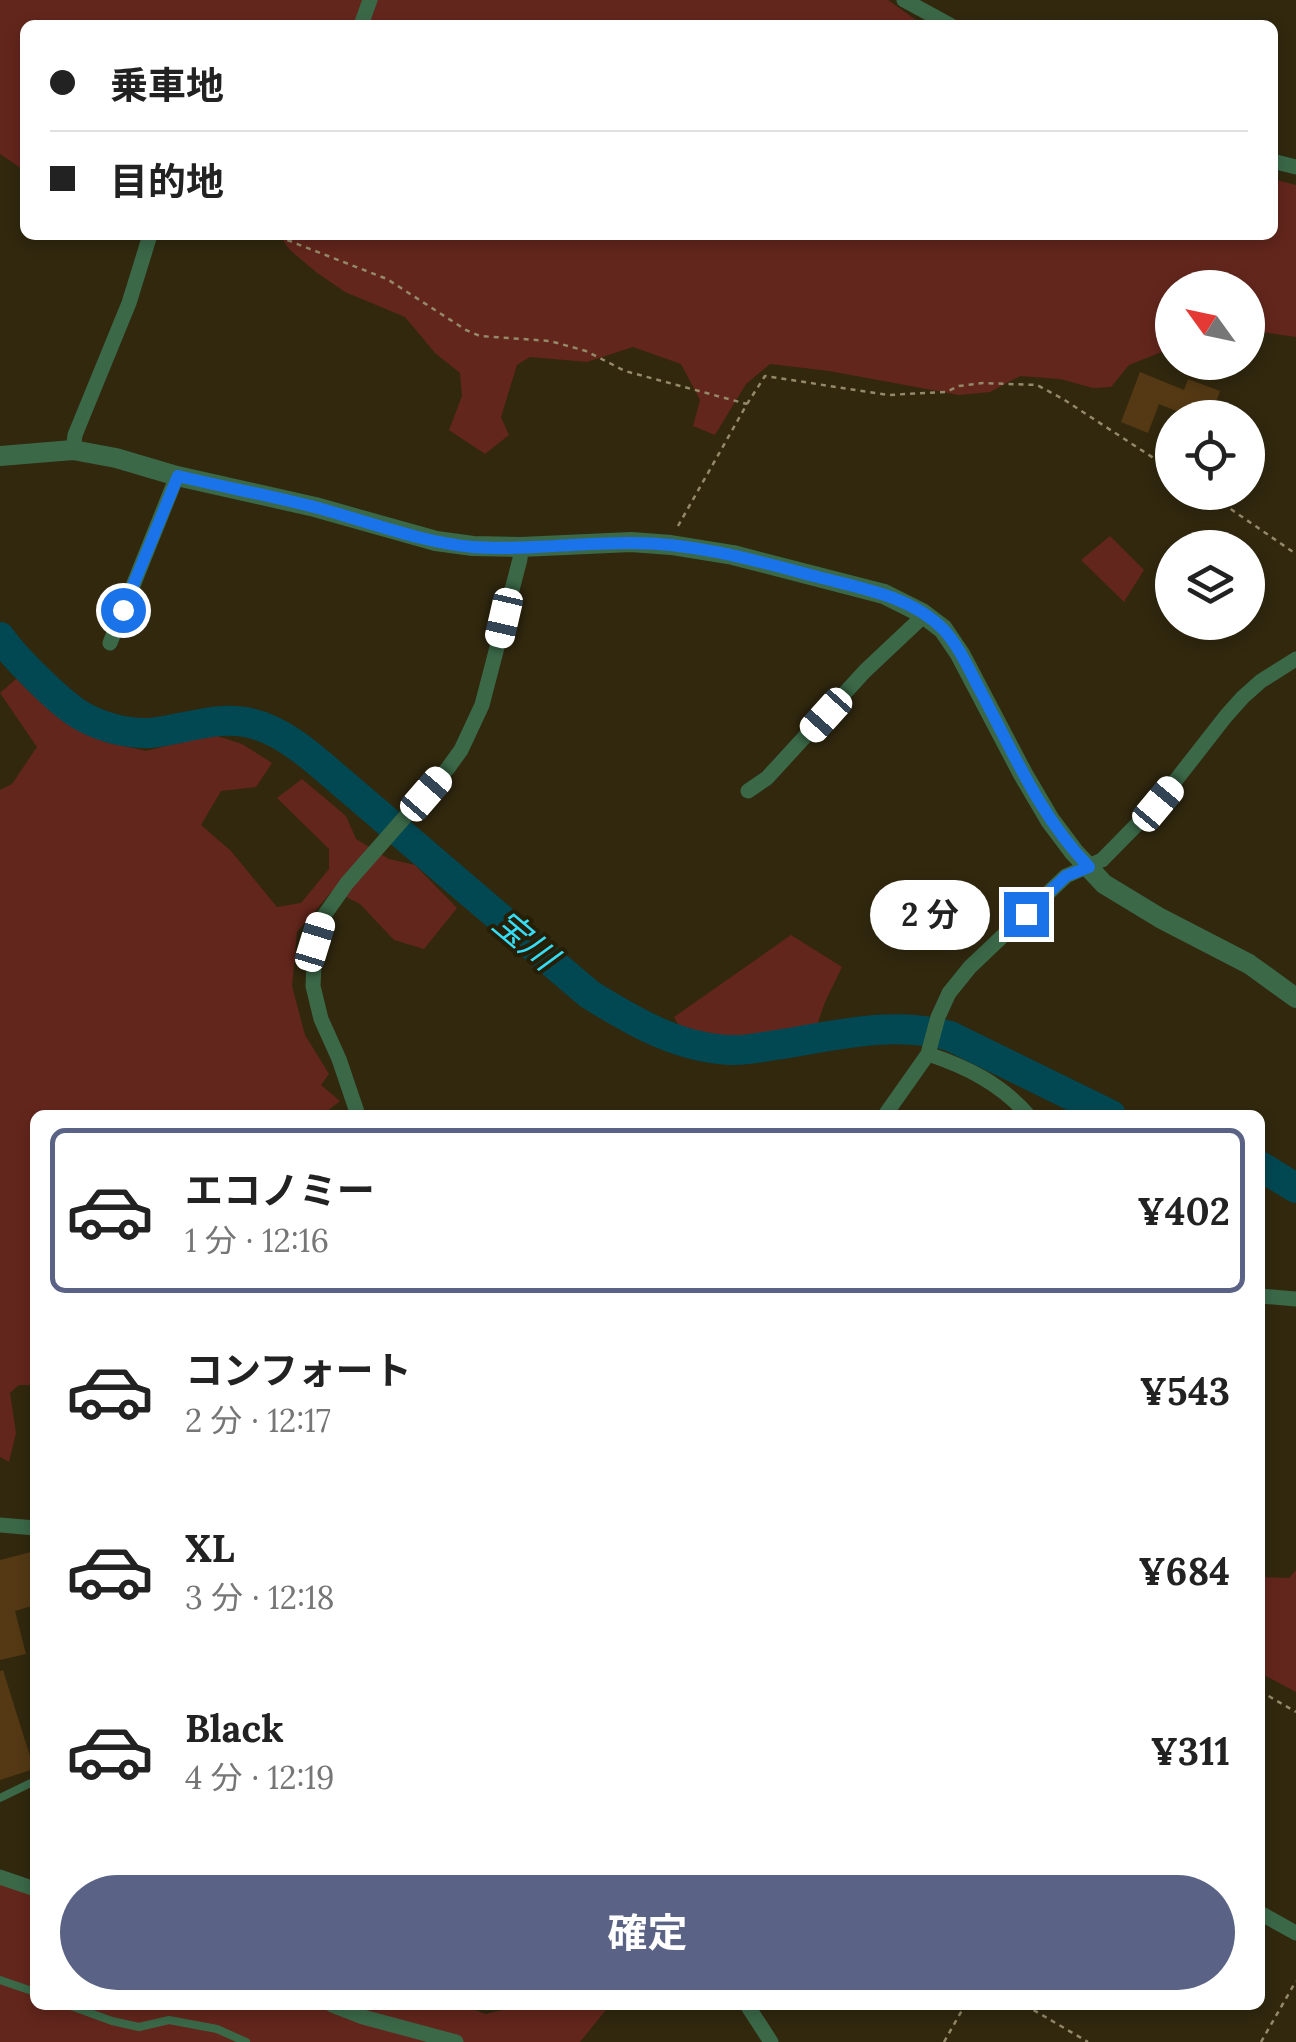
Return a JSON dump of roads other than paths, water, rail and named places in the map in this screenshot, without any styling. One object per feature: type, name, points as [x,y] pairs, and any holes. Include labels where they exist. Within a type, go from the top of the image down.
[{"type":"street","points":[[904,0],[941,20]]},
{"type":"street","points":[[73,450],[75,435],[129,303],[148,240]]},
{"type":"street","points":[[0,456],[73,450],[315,507],[436,541],[520,547],[671,544],[733,554],[884,594],[922,613],[943,629],[1050,820],[1104,884],[1249,964],[1296,998]]},
{"type":"street","points":[[110,643],[178,476]]},
{"type":"street","points":[[356,1110],[320,1019],[313,986],[315,942],[323,917],[454,759],[482,706],[520,560],[520,547]]},
{"type":"street","points":[[748,791],[767,778],[922,613]]},
{"type":"street","points":[[889,1110],[928,1054],[949,993],[970,966],[1066,876],[1102,860],[1158,804],[1243,698],[1296,658]]},
{"type":"street","points":[[928,1054],[962,1065],[1010,1094],[1024,1110]]},
{"type":"street","points":[[1265,1296],[1296,1299]]},
{"type":"street","points":[[0,1524],[30,1527]]},
{"type":"street","points":[[0,1877],[30,1886]]},
{"type":"street","points":[[1265,1916],[1296,1933]]},
{"type":"street","points":[[344,2010],[456,2042]]},
{"type":"street","points":[[750,2010],[772,2042]]},
{"type":"lane","points":[[0,1798],[30,1783]]},
{"type":"lane","points":[[0,1980],[30,1990]]},
{"type":"lane","points":[[82,2010],[139,2027],[169,2020],[216,2029],[246,2042]]},
{"type":"waterway","name":"宝川","points":[[0,637],[58,698],[102,725],[150,733],[238,721],[287,739],[589,994],[674,1039],[736,1050],[863,1031],[928,1031],[950,1036],[1101,1110]]},
{"type":"waterway","name":"宝川","points":[[1265,1169],[1296,1188]]}]
